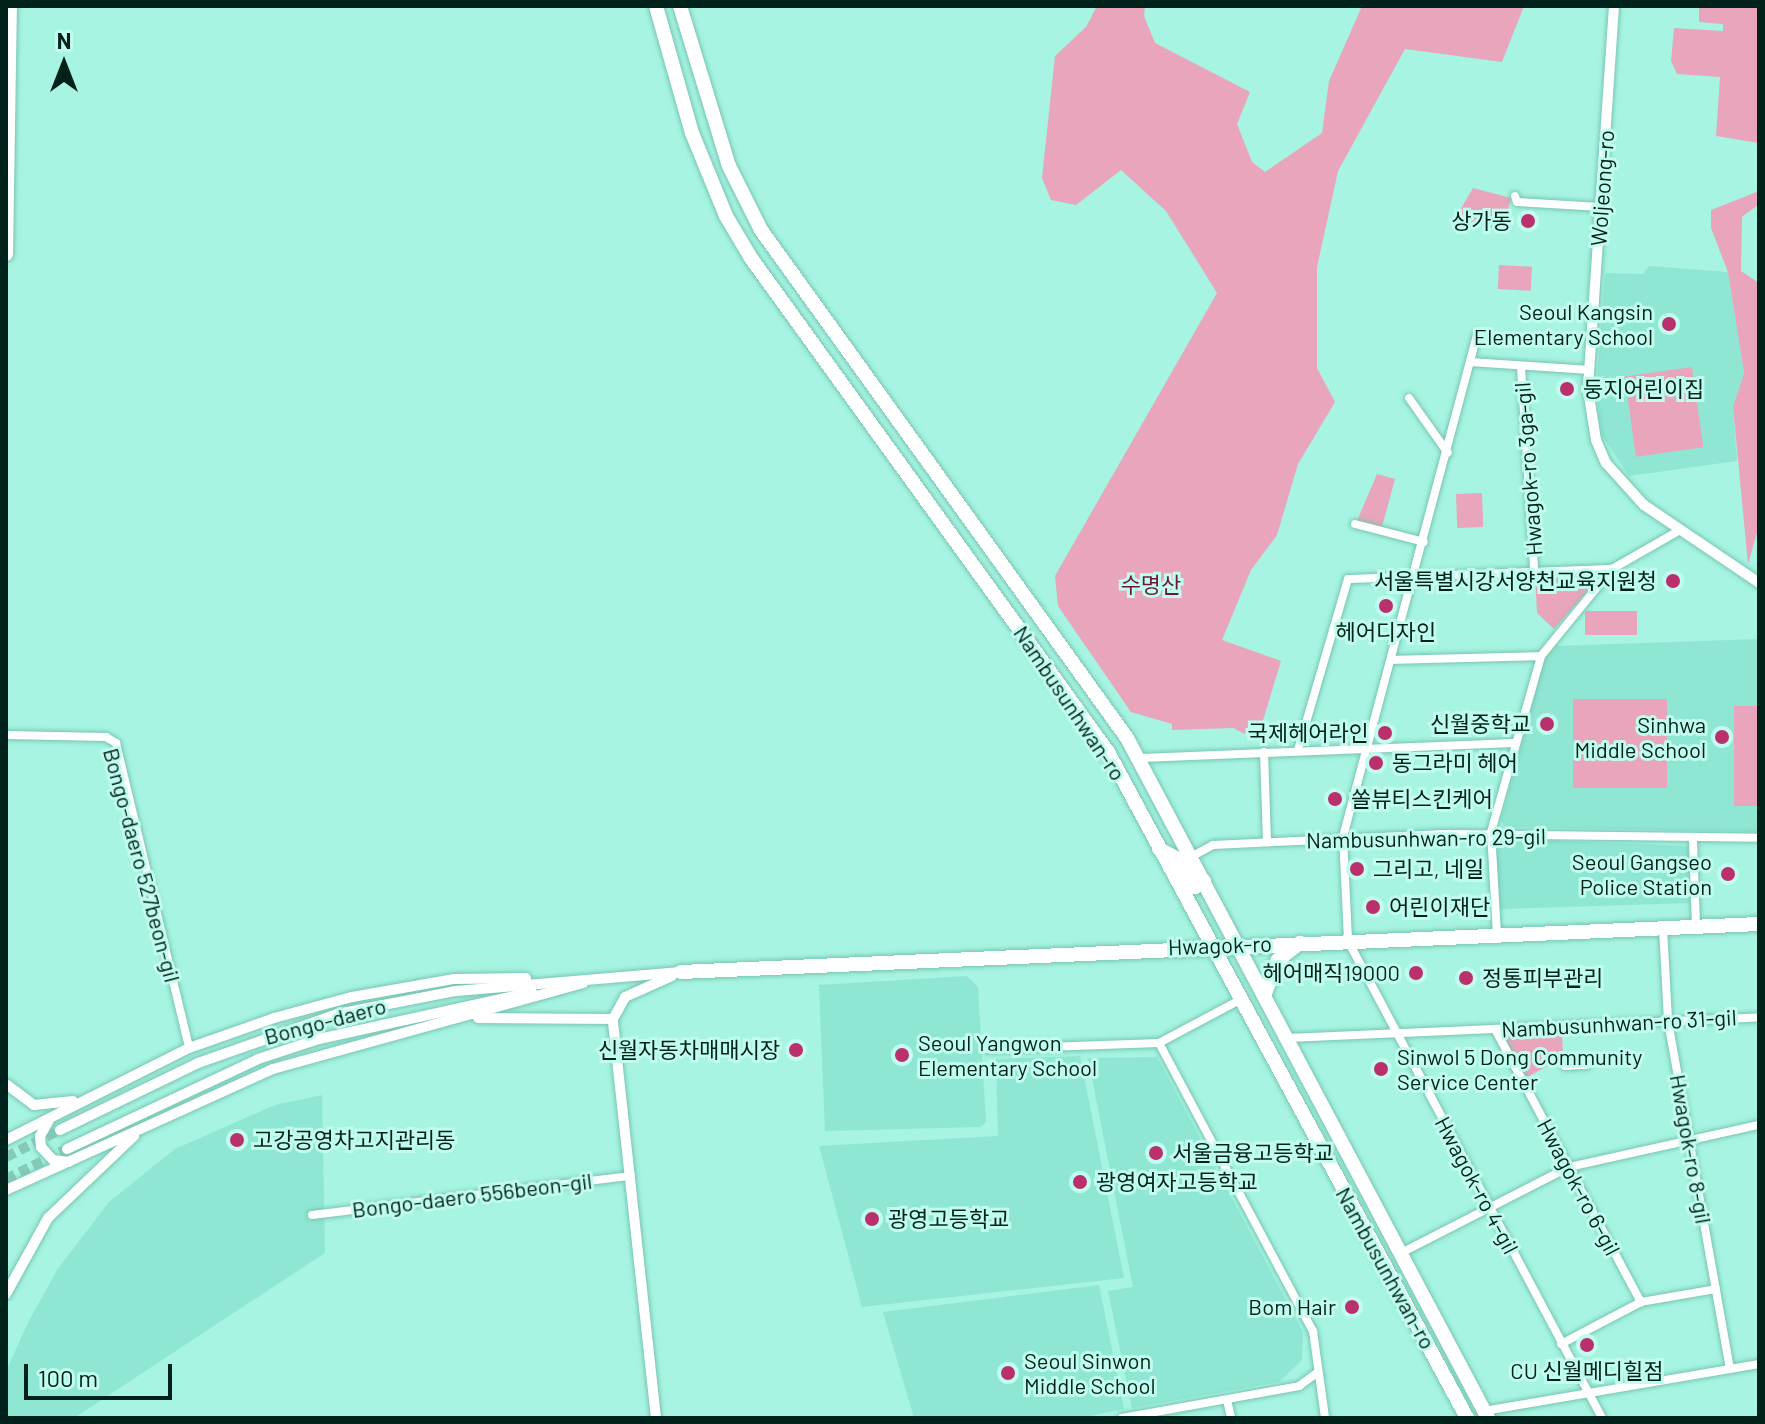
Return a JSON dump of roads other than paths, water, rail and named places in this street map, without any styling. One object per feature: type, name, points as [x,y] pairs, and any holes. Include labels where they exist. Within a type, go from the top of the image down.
[{"type":"main road","points":[[6,254],[10,6]]},
{"type":"main road","name":"Nambusunhwan-ro","points":[[656,6],[706,173],[751,258],[1108,752],[1467,1418]]},
{"type":"main road","name":"Nambusunhwan-ro","points":[[680,6],[713,123],[761,230],[1139,758],[1486,1414]]},
{"type":"main road","points":[[1159,849],[1180,860],[1195,887],[1204,881]]},
{"type":"main road","name":"Hwagok-ro","points":[[681,972],[1211,945],[1759,924]]},
{"type":"main road","points":[[1264,996],[1278,960],[1301,943]]},
{"type":"main road","points":[[1241,1002],[1244,996],[1252,993],[1267,1016],[1275,1017]]},
{"type":"street","name":"Woljeong-ro","points":[[1614,6],[1590,370],[1591,415],[1606,463],[1644,505],[1759,583]]},
{"type":"street","points":[[1515,196],[1517,202],[1600,207]]},
{"type":"street","points":[[1348,941],[1343,837],[1448,453],[1477,335]]},
{"type":"street","points":[[1470,362],[1590,370]]},
{"type":"street","name":"Hwagok-ro 3ga-gil","points":[[1521,367],[1534,570]]},
{"type":"street","points":[[1409,398],[1448,453]]},
{"type":"street","points":[[1355,524],[1424,542]]},
{"type":"street","points":[[1497,935],[1491,832],[1541,656],[1612,569],[1680,530]]},
{"type":"street","name":"Hwagok-ro 3ga-gil","points":[[1298,750],[1348,579],[1415,574],[1612,569]]},
{"type":"street","points":[[1392,660],[1541,656]]},
{"type":"street","name":"Bongo-daero 527beon-gil","points":[[6,735],[106,737],[116,743],[189,1048]]},
{"type":"street","points":[[1139,758],[1516,743]]},
{"type":"street","points":[[1264,752],[1267,842]]},
{"type":"street","name":"Nambusunhwan-ro 29-gil","points":[[1191,857],[1213,845],[1491,832],[1693,840],[1759,838]]},
{"type":"street","points":[[1693,840],[1696,926]]},
{"type":"street","name":"Hwagok-ro 8-gil","points":[[1663,928],[1668,1021],[1730,1369]]},
{"type":"street","name":"Hwagok-ro 4-gil","points":[[1348,941],[1602,1418]]},
{"type":"street","points":[[656,1418],[613,1019],[625,997],[681,972]]},
{"type":"street","name":"Bongo-daero","points":[[60,1130],[198,1063],[337,1014],[455,991],[681,972]]},
{"type":"street","points":[[6,1140],[189,1048],[352,997],[454,979],[608,976]]},
{"type":"street","points":[[6,1190],[75,1162],[150,1122],[273,1069],[468,1018],[608,976]]},
{"type":"street","name":"Bongo-daero","points":[[67,1149],[199,1083],[319,1039],[608,976]]},
{"type":"street","points":[[988,1049],[1159,1043],[1241,1002]]},
{"type":"street","name":"Nambusunhwan-ro 31-gil","points":[[1286,1038],[1759,1017]]},
{"type":"street","points":[[468,1018],[613,1019]]},
{"type":"street","name":"Hwagok-ro 6-gil","points":[[1495,1029],[1641,1302]]},
{"type":"street","points":[[1159,1043],[1313,1331],[1325,1418]]},
{"type":"street","name":"Nambusunhwan-ro 31-gil","points":[[1565,1066],[1587,1065]]},
{"type":"street","points":[[6,1084],[23,1099],[46,1107],[87,1098]]},
{"type":"street","points":[[53,1116],[40,1136],[41,1147],[53,1160],[75,1162]]},
{"type":"street","points":[[6,1294],[64,1200],[150,1122]]},
{"type":"street","points":[[1401,1253],[1569,1167],[1759,1125]]},
{"type":"street","name":"Bongo-daero 556beon-gil","points":[[312,1215],[631,1176]]},
{"type":"street","points":[[1561,1344],[1641,1302],[1716,1289]]},
{"type":"street","points":[[1486,1414],[1759,1364]]},
{"type":"street","points":[[1122,1418],[1299,1386],[1317,1373]]},
{"type":"street","points":[[1227,1400],[1231,1418]]},
{"type":"tunnel","points":[[6,1157],[60,1130]]},
{"type":"tunnel","points":[[6,1179],[67,1149]]},
{"type":"place","name":"상가동","points":[[1528,221]]},
{"type":"place","name":"Seoul Kangsin Elementary School","points":[[1669,324]]},
{"type":"place","name":"둥지어린이집","points":[[1567,389]]},
{"type":"place","name":"서울특별시강서양천교육지원청","points":[[1673,581]]},
{"type":"place","name":"헤어디자인","points":[[1386,606]]},
{"type":"place","name":"신월중학교","points":[[1547,724]]},
{"type":"place","name":"국제헤어라인","points":[[1385,733]]},
{"type":"place","name":"Sinhwa Middle School","points":[[1722,737]]},
{"type":"place","name":"동그라미 헤어","points":[[1376,763]]},
{"type":"place","name":"쏠뷰티스킨케어","points":[[1335,799]]},
{"type":"place","name":"그리고, 네일","points":[[1357,869]]},
{"type":"place","name":"Seoul Gangseo Police Station","points":[[1728,874]]},
{"type":"place","name":"어린이재단","points":[[1373,907]]},
{"type":"place","name":"헤어매직19000","points":[[1416,973]]},
{"type":"place","name":"정통피부관리","points":[[1466,978]]},
{"type":"place","name":"신월자동차매매시장","points":[[796,1050]]},
{"type":"place","name":"Seoul Yangwon Elementary School","points":[[902,1055]]},
{"type":"place","name":"Sinwol 5 Dong Community Service Center","points":[[1381,1069]]},
{"type":"place","name":"고강공영차고지관리동","points":[[237,1140]]},
{"type":"place","name":"서울금융고등학교","points":[[1156,1153]]},
{"type":"place","name":"광영여자고등학교","points":[[1080,1182]]},
{"type":"place","name":"광영고등학교","points":[[872,1219]]},
{"type":"place","name":"Bom Hair","points":[[1352,1307]]},
{"type":"place","name":"CU 신월메디힐점","points":[[1587,1345]]},
{"type":"place","name":"Seoul Sinwon Middle School","points":[[1008,1373]]},
{"type":"park label","name":"수명산","points":[[1151,585]]}]
